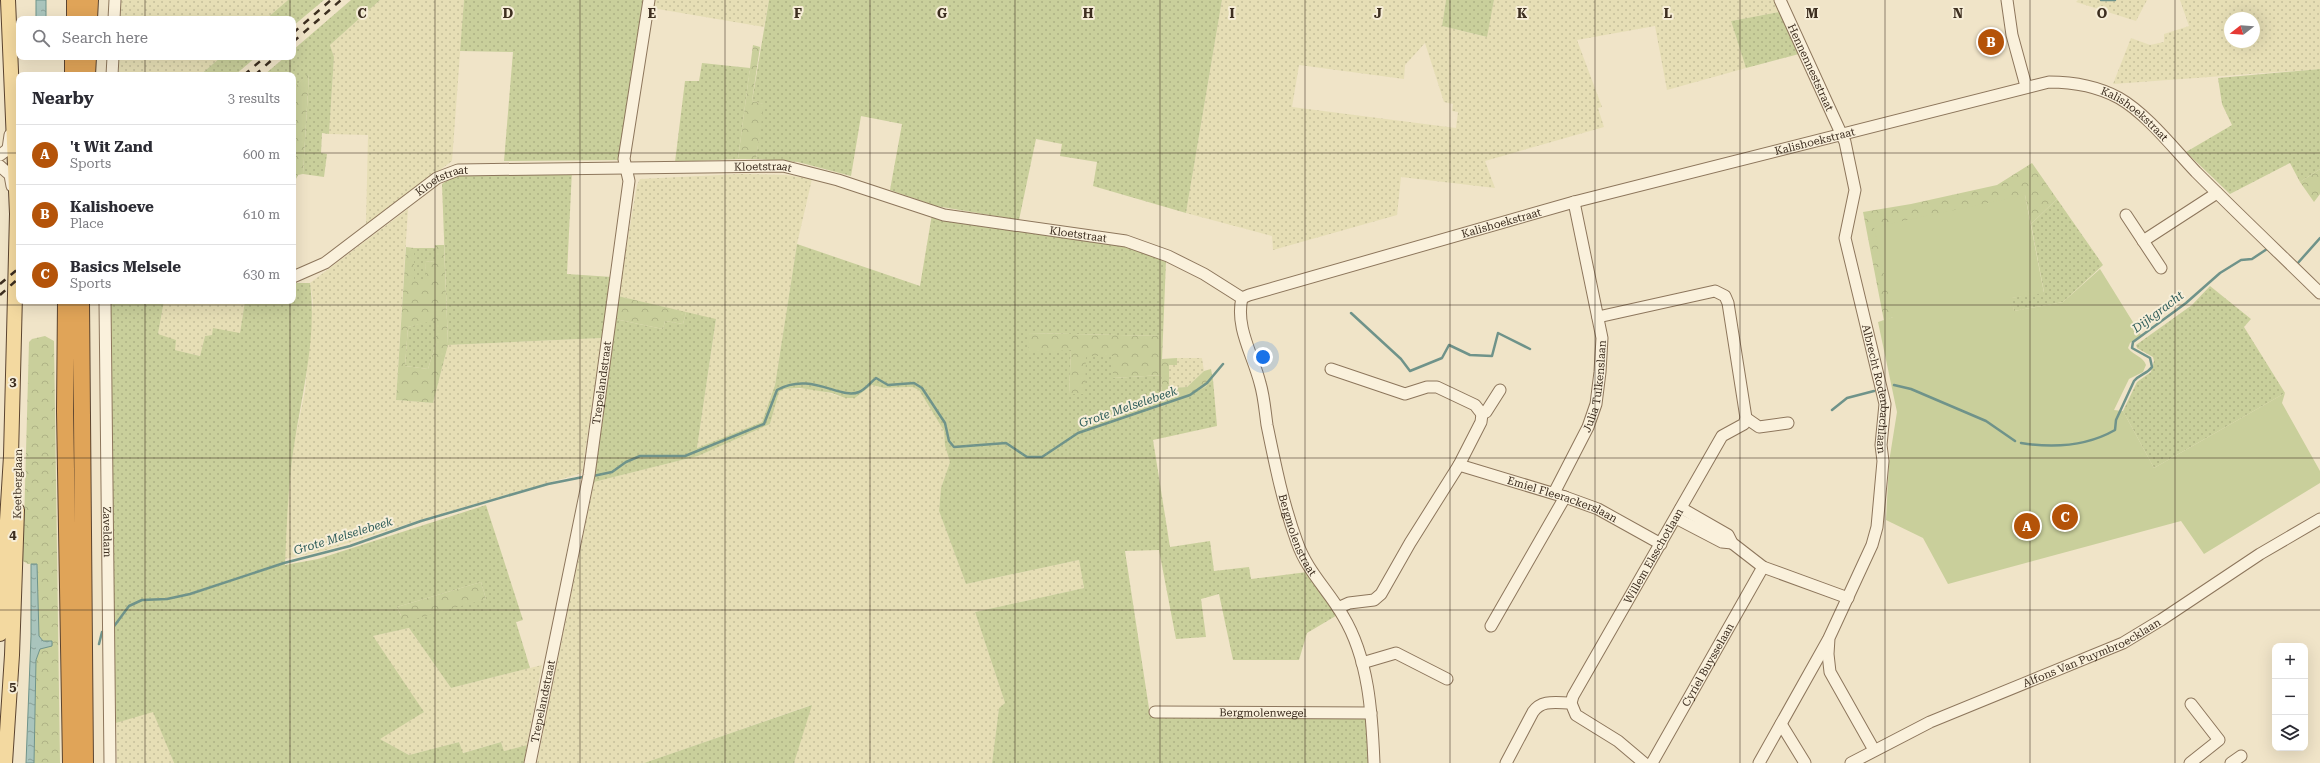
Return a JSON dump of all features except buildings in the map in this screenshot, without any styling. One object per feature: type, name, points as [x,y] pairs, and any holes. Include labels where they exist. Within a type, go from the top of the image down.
[{"type":"highway","points":[[75,0],[75,16]]},
{"type":"highway","points":[[90,0],[90,16]]},
{"type":"highway","points":[[72,72],[73,60]]},
{"type":"highway","points":[[87,72],[88,60]]},
{"type":"highway","points":[[66,304],[65,411],[71,763]]},
{"type":"highway","points":[[80,304],[85,763]]},
{"type":"main road","name":"Keetberglaan","points":[[8,0],[16,179]]},
{"type":"main road","points":[[16,0],[17,16]]},
{"type":"main road","points":[[19,60],[20,72]]},
{"type":"main road","name":"Keetberglaan","points":[[0,634],[11,442],[16,252]]},
{"type":"main road","name":"Keetberglaan","points":[[6,763],[12,648],[22,304]]},
{"type":"street","points":[[114,16],[115,0]]},
{"type":"street","name":"Trepelandstraat","points":[[530,763],[589,475],[628,181],[624,159],[649,0]]},
{"type":"street","name":"Hennenneststraat","points":[[1780,0],[1841,135]]},
{"type":"street","points":[[2007,0],[2012,35],[2026,86]]},
{"type":"street","points":[[112,72],[113,60]]},
{"type":"street","name":"Kalishoekstraat","points":[[1242,298],[1257,292],[1574,202],[1841,135],[2026,86],[2049,82],[2067,82],[2091,86],[2120,99],[2139,113],[2217,193],[2320,293]]},
{"type":"street","points":[[0,155],[10,144],[10,126],[14,109]]},
{"type":"street","name":"Albrecht Rodenbachlaan","points":[[1759,763],[1806,675],[1829,638],[1872,545],[1877,527],[1883,461],[1882,445],[1884,404],[1845,238],[1856,190],[1841,135]]},
{"type":"street","points":[[0,166],[10,175],[16,208]]},
{"type":"street","name":"Kloetstraat","points":[[296,276],[325,263],[413,196],[448,173],[470,169],[783,166],[808,171],[944,215],[1126,241],[1151,248],[1204,274],[1242,298]]},
{"type":"street","points":[[2143,241],[2217,193]]},
{"type":"street","name":"Julia Tulkenslaan","points":[[1554,493],[1588,427],[1596,404],[1602,338],[1574,202]]},
{"type":"street","points":[[2126,216],[2161,268]]},
{"type":"street","points":[[1598,317],[1715,291],[1724,296],[1728,303],[1746,418],[1759,427],[1788,423]]},
{"type":"street","name":"Bergmolenstraat","points":[[1242,298],[1239,314],[1258,373],[1274,458],[1297,543],[1311,572],[1338,608],[1350,631],[1362,663],[1371,713],[1374,763]]},
{"type":"street","name":"Zaveldam","points":[[105,304],[110,763]]},
{"type":"street","points":[[1331,369],[1405,394],[1427,386],[1437,387],[1475,405],[1482,414],[1481,422],[1459,465],[1410,542],[1381,594],[1374,600],[1349,603],[1338,608]]},
{"type":"street","points":[[1482,414],[1486,412],[1500,390]]},
{"type":"street","name":"Willem Elsschotlaan","points":[[1571,704],[1573,696],[1722,436],[1744,424],[1746,418]]},
{"type":"street","name":"Emiel Fleerackerslaan","points":[[1459,465],[1554,493],[1598,509],[1661,544]]},
{"type":"street","points":[[1491,626],[1565,497]]},
{"type":"street","points":[[1679,513],[1722,542],[1732,543],[1763,567],[1848,598]]},
{"type":"street","name":"Alfons Van Puymbroecklaan","points":[[1851,763],[1930,722],[2123,643],[2166,617],[2260,554],[2320,519]]},
{"type":"street","name":"Cyriel Buysselaan","points":[[1652,763],[1763,567]]},
{"type":"street","name":"Albrecht Rodenbachlaan","points":[[1829,638],[1828,654],[1830,672]]},
{"type":"street","points":[[1362,663],[1396,654],[1446,678]]},
{"type":"street","points":[[1806,675],[1822,668],[1830,672],[1874,750]]},
{"type":"street","points":[[1506,763],[1536,707],[1545,702],[1571,704],[1576,715],[1618,741],[1644,763]]},
{"type":"street","points":[[2190,763],[2219,740],[2191,704]]},
{"type":"street","name":"Bergmolenwegel","points":[[1154,712],[1371,713]]},
{"type":"street","points":[[1781,724],[1805,763]]},
{"type":"street","points":[[2231,763],[2240,756]]},
{"type":"shaded area","points":[[121,0],[288,0],[269,16],[121,16]]},
{"type":"shaded area","points":[[380,0],[464,0],[452,161],[366,225],[368,135],[329,134],[334,57],[330,45]]},
{"type":"shaded area","points":[[654,0],[769,0],[764,27],[652,8]]},
{"type":"shaded area","points":[[1222,0],[1446,0],[1442,26],[1486,37],[1494,0],[1774,0],[1779,12],[1731,21],[1746,68],[1667,90],[1655,26],[1577,40],[1602,107],[1598,108],[1604,127],[1485,161],[1495,188],[1401,177],[1397,215],[1273,250],[1272,236],[1186,213]],"holes":[[[1425,43],[1444,102],[1453,104],[1452,111],[1458,112],[1456,128],[1292,107],[1299,65],[1404,79],[1405,65]]]},
{"type":"shaded area","points":[[2078,0],[2147,0],[2136,21],[2076,2]]},
{"type":"shaded area","points":[[2180,0],[2320,0],[2320,69],[2113,84],[2131,38],[2150,45],[2164,42],[2164,34],[2189,26]]},
{"type":"shaded area","points":[[119,60],[218,60],[204,72],[119,72]]},
{"type":"shaded area","points":[[740,174],[786,175],[812,179],[797,244],[775,385],[762,422],[697,448],[716,320],[618,296],[637,185],[640,179]]},
{"type":"shaded area","points":[[408,209],[396,400],[433,403],[448,345],[602,338],[582,473],[420,520],[323,551],[285,559],[289,482],[295,439],[305,391],[313,301],[310,283]]},
{"type":"shaded area","points":[[163,304],[245,304],[240,333],[205,336],[200,356],[175,350],[158,334]]},
{"type":"shaded area","points":[[1177,358],[1202,358],[1204,371],[1187,387],[1168,388],[1169,365],[1177,365]]},
{"type":"shaded area","points":[[872,385],[884,388],[912,387],[919,390],[944,431],[945,446],[950,462],[941,488],[939,511],[966,584],[1079,560],[1084,588],[975,612],[1005,703],[999,708],[992,763],[794,763],[811,705],[644,763],[537,763],[594,482],[698,456],[770,424],[779,392],[784,389],[815,389],[845,398],[855,398]]},
{"type":"shaded area","points":[[409,628],[451,688],[542,665],[527,745],[504,751],[501,742],[462,753],[459,742],[409,755],[380,739],[373,636]]},
{"type":"shaded area","points":[[153,711],[174,763],[117,763],[116,723]]},
{"type":"green space","points":[[288,0],[324,0],[296,23],[296,16],[269,16]]},
{"type":"green space","points":[[351,0],[380,0],[330,45],[334,57],[329,134],[322,133],[321,153],[327,154],[324,177],[303,174],[309,74],[296,85],[296,72],[268,72],[282,60],[296,60],[296,47]]},
{"type":"green space","points":[[464,0],[644,0],[620,160],[504,161],[513,52],[460,51]]},
{"type":"green space","points":[[769,0],[1222,0],[1186,213],[1093,186],[1097,162],[1060,156],[1062,144],[1036,139],[1019,220],[936,206],[890,190],[902,124],[861,116],[851,176],[798,162],[756,159],[763,104],[752,101]]},
{"type":"green space","points":[[1446,0],[1494,0],[1487,37],[1442,26]]},
{"type":"green space","points":[[1779,12],[1799,54],[1746,68],[1731,21]]},
{"type":"green space","points":[[753,45],[760,47],[752,101],[764,104],[756,159],[738,159]]},
{"type":"green space","points":[[218,60],[252,60],[238,72],[204,72]]},
{"type":"green space","points":[[702,63],[750,68],[738,159],[675,162],[685,81],[699,81]]},
{"type":"green space","points":[[2320,69],[2320,169],[2300,182],[2290,163],[2230,194],[2186,152],[2232,125],[2222,104],[2218,78]]},
{"type":"green space","points":[[309,73],[303,174],[298,175],[296,179],[296,85]]},
{"type":"green space","points":[[2032,163],[2057,199],[2031,224],[2025,195],[1893,317],[1884,321],[1863,212],[1911,204],[1997,185]]},
{"type":"green space","points":[[2320,169],[2320,194],[2314,202],[2300,182]]},
{"type":"green space","points":[[572,170],[567,274],[612,277],[602,338],[448,345],[442,184],[454,175]]},
{"type":"green space","points":[[2025,195],[2044,293],[2012,298],[2014,311],[2063,302],[2100,269],[2141,335],[2130,343],[2128,348],[2143,360],[2146,365],[2143,372],[2129,379],[2114,410],[2123,411],[2154,468],[2285,393],[2282,403],[2320,471],[2320,483],[2204,554],[2181,521],[1948,584],[1923,538],[1886,520],[1889,462],[1897,412],[1878,322],[1893,317],[1874,227]]},
{"type":"green space","points":[[2057,199],[2103,265],[2063,302],[2014,311],[2011,298],[2044,292],[2031,224]]},
{"type":"green space","points":[[932,214],[1130,247],[1166,260],[1163,336],[1028,333],[1071,350],[1069,394],[1085,393],[1085,356],[1113,356],[1113,378],[1162,375],[1161,407],[1205,387],[1213,380],[1217,426],[1153,440],[1170,547],[1210,541],[1214,571],[1249,567],[1251,579],[1307,572],[1339,614],[1307,633],[1299,660],[1233,660],[1219,594],[1201,599],[1206,637],[1176,639],[1159,550],[1125,551],[1150,715],[1367,714],[1369,763],[992,763],[999,708],[1005,703],[975,612],[1084,588],[1079,560],[966,584],[939,511],[941,488],[950,462],[945,446],[944,431],[919,390],[912,387],[884,388],[872,385],[855,398],[845,398],[832,393],[800,388],[784,389],[779,392],[770,424],[698,456],[594,482],[615,319],[663,329],[665,321],[683,324],[686,312],[716,319],[697,448],[762,422],[775,385],[797,244],[920,286]]},
{"type":"green space","points":[[435,245],[444,245],[448,345],[433,403],[396,400],[406,247],[414,248],[414,280],[426,281],[425,262],[435,261]],"holes":[[[436,320],[436,343],[428,369],[405,366],[408,327]]]},
{"type":"green space","points":[[414,248],[435,248],[435,261],[425,262],[427,281],[414,281]]},
{"type":"green space","points":[[296,283],[310,283],[312,322],[308,362],[291,471],[285,565],[318,559],[486,505],[523,620],[516,622],[530,668],[451,688],[409,628],[373,636],[424,712],[380,739],[409,755],[459,742],[463,753],[501,742],[504,751],[527,745],[524,763],[174,763],[153,712],[116,723],[111,511],[110,304],[163,304],[158,334],[176,340],[175,350],[200,356],[205,336],[212,335],[213,328],[240,333],[245,304],[296,304]],"holes":[[[481,582],[486,599],[401,616],[397,607]]]},
{"type":"green space","points":[[2210,286],[2251,319],[2244,327],[2285,393],[2154,468],[2123,411],[2137,382],[2151,372],[2154,361],[2153,357],[2137,348],[2136,345],[2192,305]]},
{"type":"green space","points":[[618,296],[686,312],[683,324],[665,321],[663,329],[615,319]]},
{"type":"green space","points":[[436,319],[436,343],[428,369],[405,366],[408,327]]},
{"type":"green space","points":[[1028,333],[1163,336],[1162,359],[1177,358],[1177,365],[1169,365],[1169,388],[1187,387],[1204,371],[1211,369],[1213,380],[1195,393],[1161,407],[1162,375],[1113,378],[1113,356],[1086,356],[1085,394],[1069,394],[1071,350],[1028,353]]},
{"type":"green space","points":[[45,336],[54,341],[60,763],[34,763],[36,660],[40,649],[52,646],[52,641],[43,641],[39,636],[37,564],[28,564],[23,561],[29,342],[32,339]]},
{"type":"green space","points":[[481,582],[486,599],[404,622],[397,607]]},
{"type":"green space","points":[[812,705],[794,763],[644,763]]},
{"type":"water","points":[[36,0],[46,0],[46,16],[36,16]]},
{"type":"water","points":[[31,564],[37,564],[39,636],[43,641],[52,641],[52,646],[40,649],[36,660],[34,763],[26,763],[31,636]]},
{"type":"waterway","points":[[2101,0],[2115,0]]},
{"type":"waterway","name":"Dijkgracht","points":[[2297,264],[2320,238]]},
{"type":"waterway","name":"Dijkgracht","points":[[2021,443],[2033,445],[2070,444],[2093,439],[2115,430],[2116,420],[2134,381],[2152,367],[2150,358],[2132,348],[2133,342],[2186,303],[2220,273],[2241,260],[2252,259],[2267,249]]},
{"type":"waterway","name":"Grote Melselebeek","points":[[1351,313],[1401,359],[1410,371],[1442,358],[1449,345],[1470,355],[1492,356],[1498,333],[1530,349]]},
{"type":"waterway","name":"Grote Melselebeek","points":[[593,476],[612,472],[626,462],[640,456],[685,456],[764,424],[777,390],[790,385],[801,383],[813,384],[851,393],[861,391],[876,378],[888,385],[914,383],[922,388],[945,423],[949,441],[954,447],[1006,443],[1027,457],[1042,457],[1078,433],[1190,395],[1207,383],[1223,364]]},
{"type":"waterway","name":"Dijkgracht","points":[[1894,385],[1911,389],[1986,421],[2015,441]]},
{"type":"waterway","name":"Dijkgracht","points":[[1832,410],[1847,398],[1874,391]]},
{"type":"waterway","name":"Grote Melselebeek","points":[[112,629],[129,606],[142,600],[167,599],[190,594],[284,563],[350,546],[421,521],[548,484],[583,477]]},
{"type":"waterway","points":[[99,644],[102,632]]},
{"type":"railway","points":[[296,30],[331,0]]},
{"type":"railway","points":[[296,39],[341,0]]},
{"type":"railway","points":[[248,72],[262,60]]},
{"type":"railway","points":[[258,72],[272,60]]},
{"type":"railway","points":[[0,284],[16,271]]},
{"type":"railway","points":[[0,295],[16,281]]},
{"type":"place","name":"Kalishoeve","points":[[1991,42]]},
{"type":"place","name":"Basics Melsele","points":[[2065,517]]},
{"type":"place","name":"'t Wit Zand","points":[[2027,526]]}]
